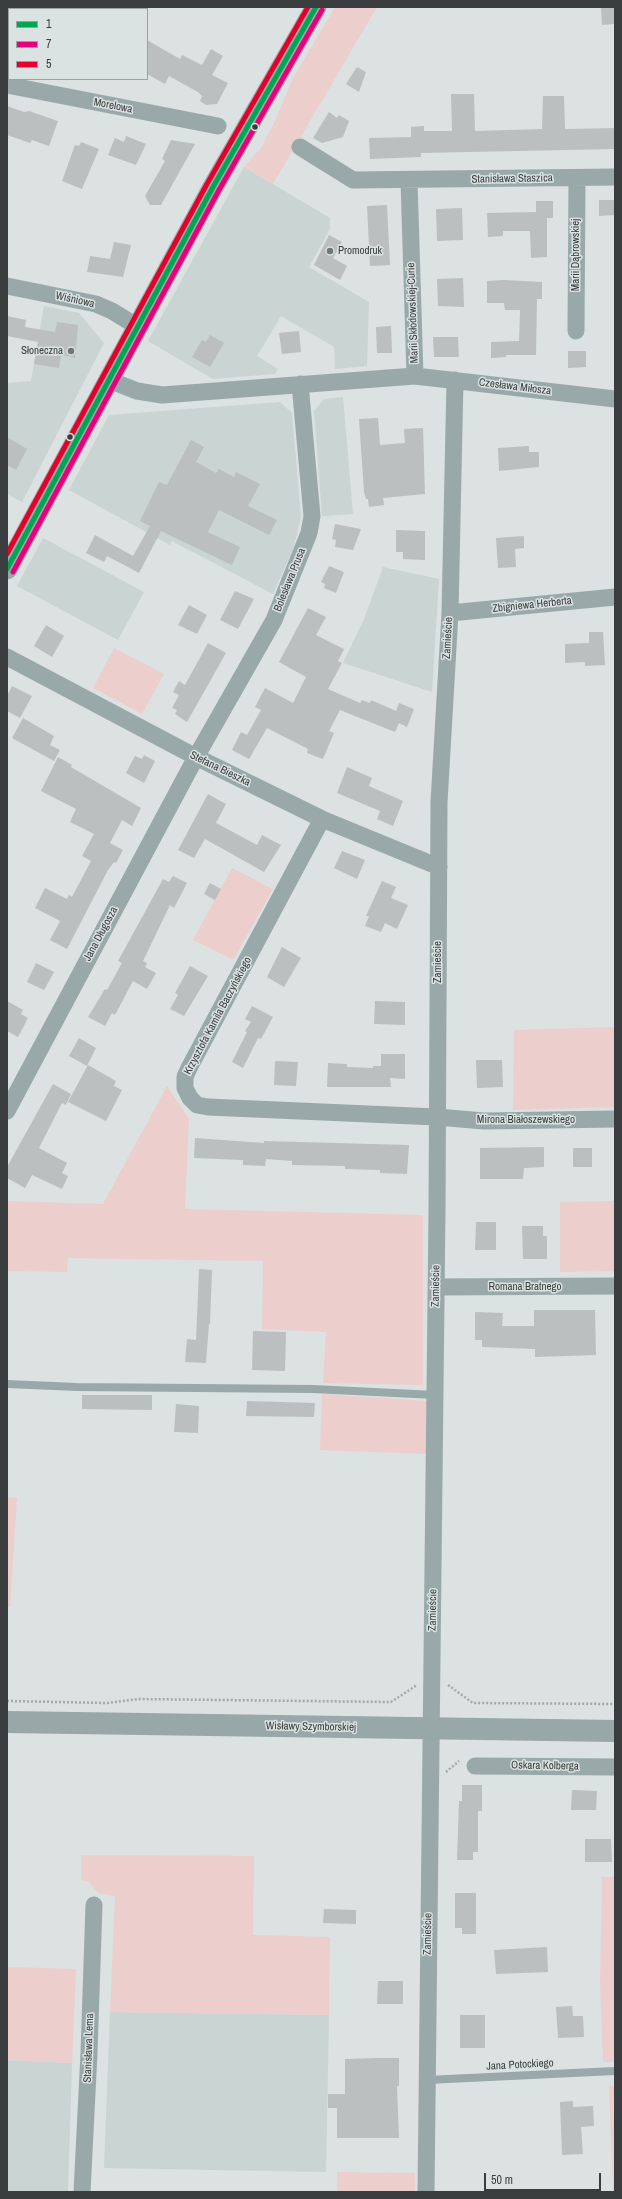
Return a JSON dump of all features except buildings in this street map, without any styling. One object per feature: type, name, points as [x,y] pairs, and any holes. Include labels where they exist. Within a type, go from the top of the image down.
[{"type":"main road","name":"Wisławy Szymborskiej","points":[[7,1722],[615,1731]]},
{"type":"street","points":[[7,569],[213,187],[316,7]]},
{"type":"street","name":"Morelowa","points":[[7,85],[218,126]]},
{"type":"street","points":[[300,147],[353,180],[409,180]]},
{"type":"street","name":"Stanisława Staszica","points":[[409,180],[615,177]]},
{"type":"street","name":"Marii Dąbrowskiej","points":[[576,331],[577,178]]},
{"type":"street","name":"Marii Skłodowskiej-Curie","points":[[109,380],[154,395],[415,376],[409,180]]},
{"type":"street","name":"Wiśniowa","points":[[7,286],[96,304],[112,311],[138,327]]},
{"type":"street","name":"Czesława Miłosza","points":[[415,376],[615,399]]},
{"type":"street","name":"Zamieście","points":[[426,2192],[432,1729],[439,802],[450,613],[455,380]]},
{"type":"street","name":"Bolesława Prusa","points":[[196,757],[274,620],[309,533],[312,516],[300,384]]},
{"type":"street","name":"Zbigniewa Herberta","points":[[450,613],[615,597]]},
{"type":"street","name":"Stefana Bieszka","points":[[7,657],[196,757],[322,819],[439,867]]},
{"type":"street","name":"Jana Długosza","points":[[7,1111],[196,757]]},
{"type":"street","name":"Krzysztofa Kamila Baczyńskiego","points":[[322,819],[189,1068],[185,1078],[185,1088],[190,1098],[197,1105],[208,1107],[437,1117]]},
{"type":"street","name":"Mirona Białoszewskiego","points":[[437,1117],[484,1121],[615,1119]]},
{"type":"street","name":"Romana Bratnego","points":[[436,1287],[615,1286]]},
{"type":"street","name":"Oskara Kolberga","points":[[475,1766],[615,1767]]},
{"type":"street","name":"Stanisława Lema","points":[[82,2192],[94,1905]]},
{"type":"lane","points":[[7,1384],[77,1387],[313,1389],[435,1395]]},
{"type":"lane","name":"Jana Potockiego","points":[[427,2080],[615,2071]]},
{"type":"path","points":[[7,1701],[107,1703],[138,1699],[391,1702],[414,1686],[448,1685],[473,1703],[615,1704]]},
{"type":"shaded area","points":[[335,7],[377,7],[273,184],[244,167],[261,148],[275,121],[292,80]]},
{"type":"shaded area","points":[[244,167],[330,218],[330,229],[309,267],[369,302],[367,366],[335,369],[334,347],[281,316],[257,356],[278,369],[275,374],[213,379],[148,341]]},
{"type":"shaded area","points":[[44,306],[79,313],[104,343],[22,502],[7,494],[7,383],[31,381]]},
{"type":"shaded area","points":[[343,397],[353,514],[322,516],[314,411],[324,399]]},
{"type":"shaded area","points":[[280,402],[292,413],[301,518],[293,549],[273,594],[172,541],[170,545],[69,490],[109,415]]},
{"type":"shaded area","points":[[43,538],[144,592],[118,640],[17,586]]},
{"type":"shaded area","points":[[383,567],[439,579],[432,692],[343,663],[364,619]]},
{"type":"shaded area","points":[[114,648],[164,674],[142,714],[93,688]]},
{"type":"shaded area","points":[[232,868],[273,889],[233,960],[193,940]]},
{"type":"shaded area","points":[[615,1027],[615,1107],[513,1110],[514,1030]]},
{"type":"shaded area","points":[[167,1086],[189,1119],[185,1209],[423,1215],[423,1385],[323,1383],[326,1332],[262,1329],[263,1261],[68,1258],[67,1272],[7,1271],[7,1201],[103,1204]]},
{"type":"shaded area","points":[[615,1201],[615,1271],[560,1272],[560,1202]]},
{"type":"shaded area","points":[[322,1394],[427,1401],[426,1454],[320,1450]]},
{"type":"shaded area","points":[[7,1497],[17,1498],[10,1607],[7,1607]]},
{"type":"shaded area","points":[[81,1855],[254,1856],[253,1935],[330,1937],[329,2015],[110,2012],[115,1896],[98,1893],[89,1882],[81,1880]]},
{"type":"shaded area","points":[[602,1877],[615,1877],[615,2062],[603,2062],[600,1982]]},
{"type":"shaded area","points":[[7,1967],[76,1969],[72,2063],[7,2060]]},
{"type":"shaded area","points":[[110,2012],[329,2015],[326,2172],[104,2168]]},
{"type":"shaded area","points":[[7,2060],[72,2063],[68,2192],[7,2192]]},
{"type":"shaded area","points":[[609,2086],[615,2086],[615,2192],[613,2192]]},
{"type":"shaded area","points":[[337,2172],[415,2173],[415,2192],[337,2192]]},
{"type":"transit line","name":"5","points":[[7,554],[207,184],[308,7]]},
{"type":"transit line","name":"1","points":[[7,569],[213,187],[316,7]]},
{"type":"transit line","name":"7","points":[[13,572],[219,190],[322,10]]},
{"type":"place","name":"Promodruk","points":[[330,251]]},
{"type":"place","name":"Słoneczna","points":[[71,351]]}]
